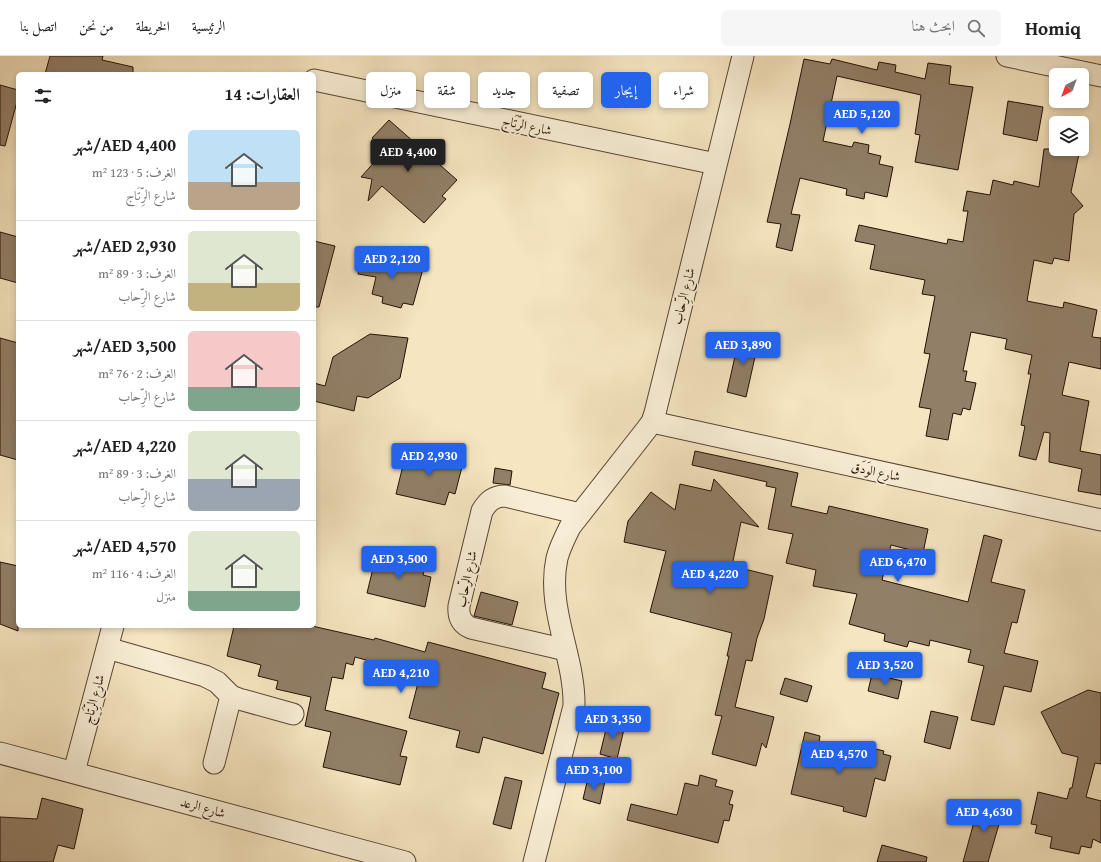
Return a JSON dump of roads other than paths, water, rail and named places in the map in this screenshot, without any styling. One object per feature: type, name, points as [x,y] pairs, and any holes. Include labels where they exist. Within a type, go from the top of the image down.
[{"type":"street","name":"شارع الرِّحاب","points":[[534,862],[574,706],[572,679],[554,589],[557,557],[570,527],[652,422],[743,56]]},
{"type":"street","points":[[1006,56],[1101,76]]},
{"type":"street","name":"شارع الرِّتَاج","points":[[316,80],[716,164]]},
{"type":"street","name":"شارع الوَدَق","points":[[652,422],[1101,520]]},
{"type":"street","name":"شارع الرِّحاب","points":[[566,650],[471,628],[461,621],[459,616],[459,606],[482,511],[486,504],[491,500],[498,496],[505,496],[580,514]]},
{"type":"street","name":"شارع الرِّتَاج","points":[[74,772],[112,628]]},
{"type":"street","points":[[107,648],[205,676],[217,682],[231,696],[293,714]]},
{"type":"street","points":[[214,762],[231,696]]},
{"type":"street","name":"شارع الرعد","points":[[0,753],[405,862]]}]
